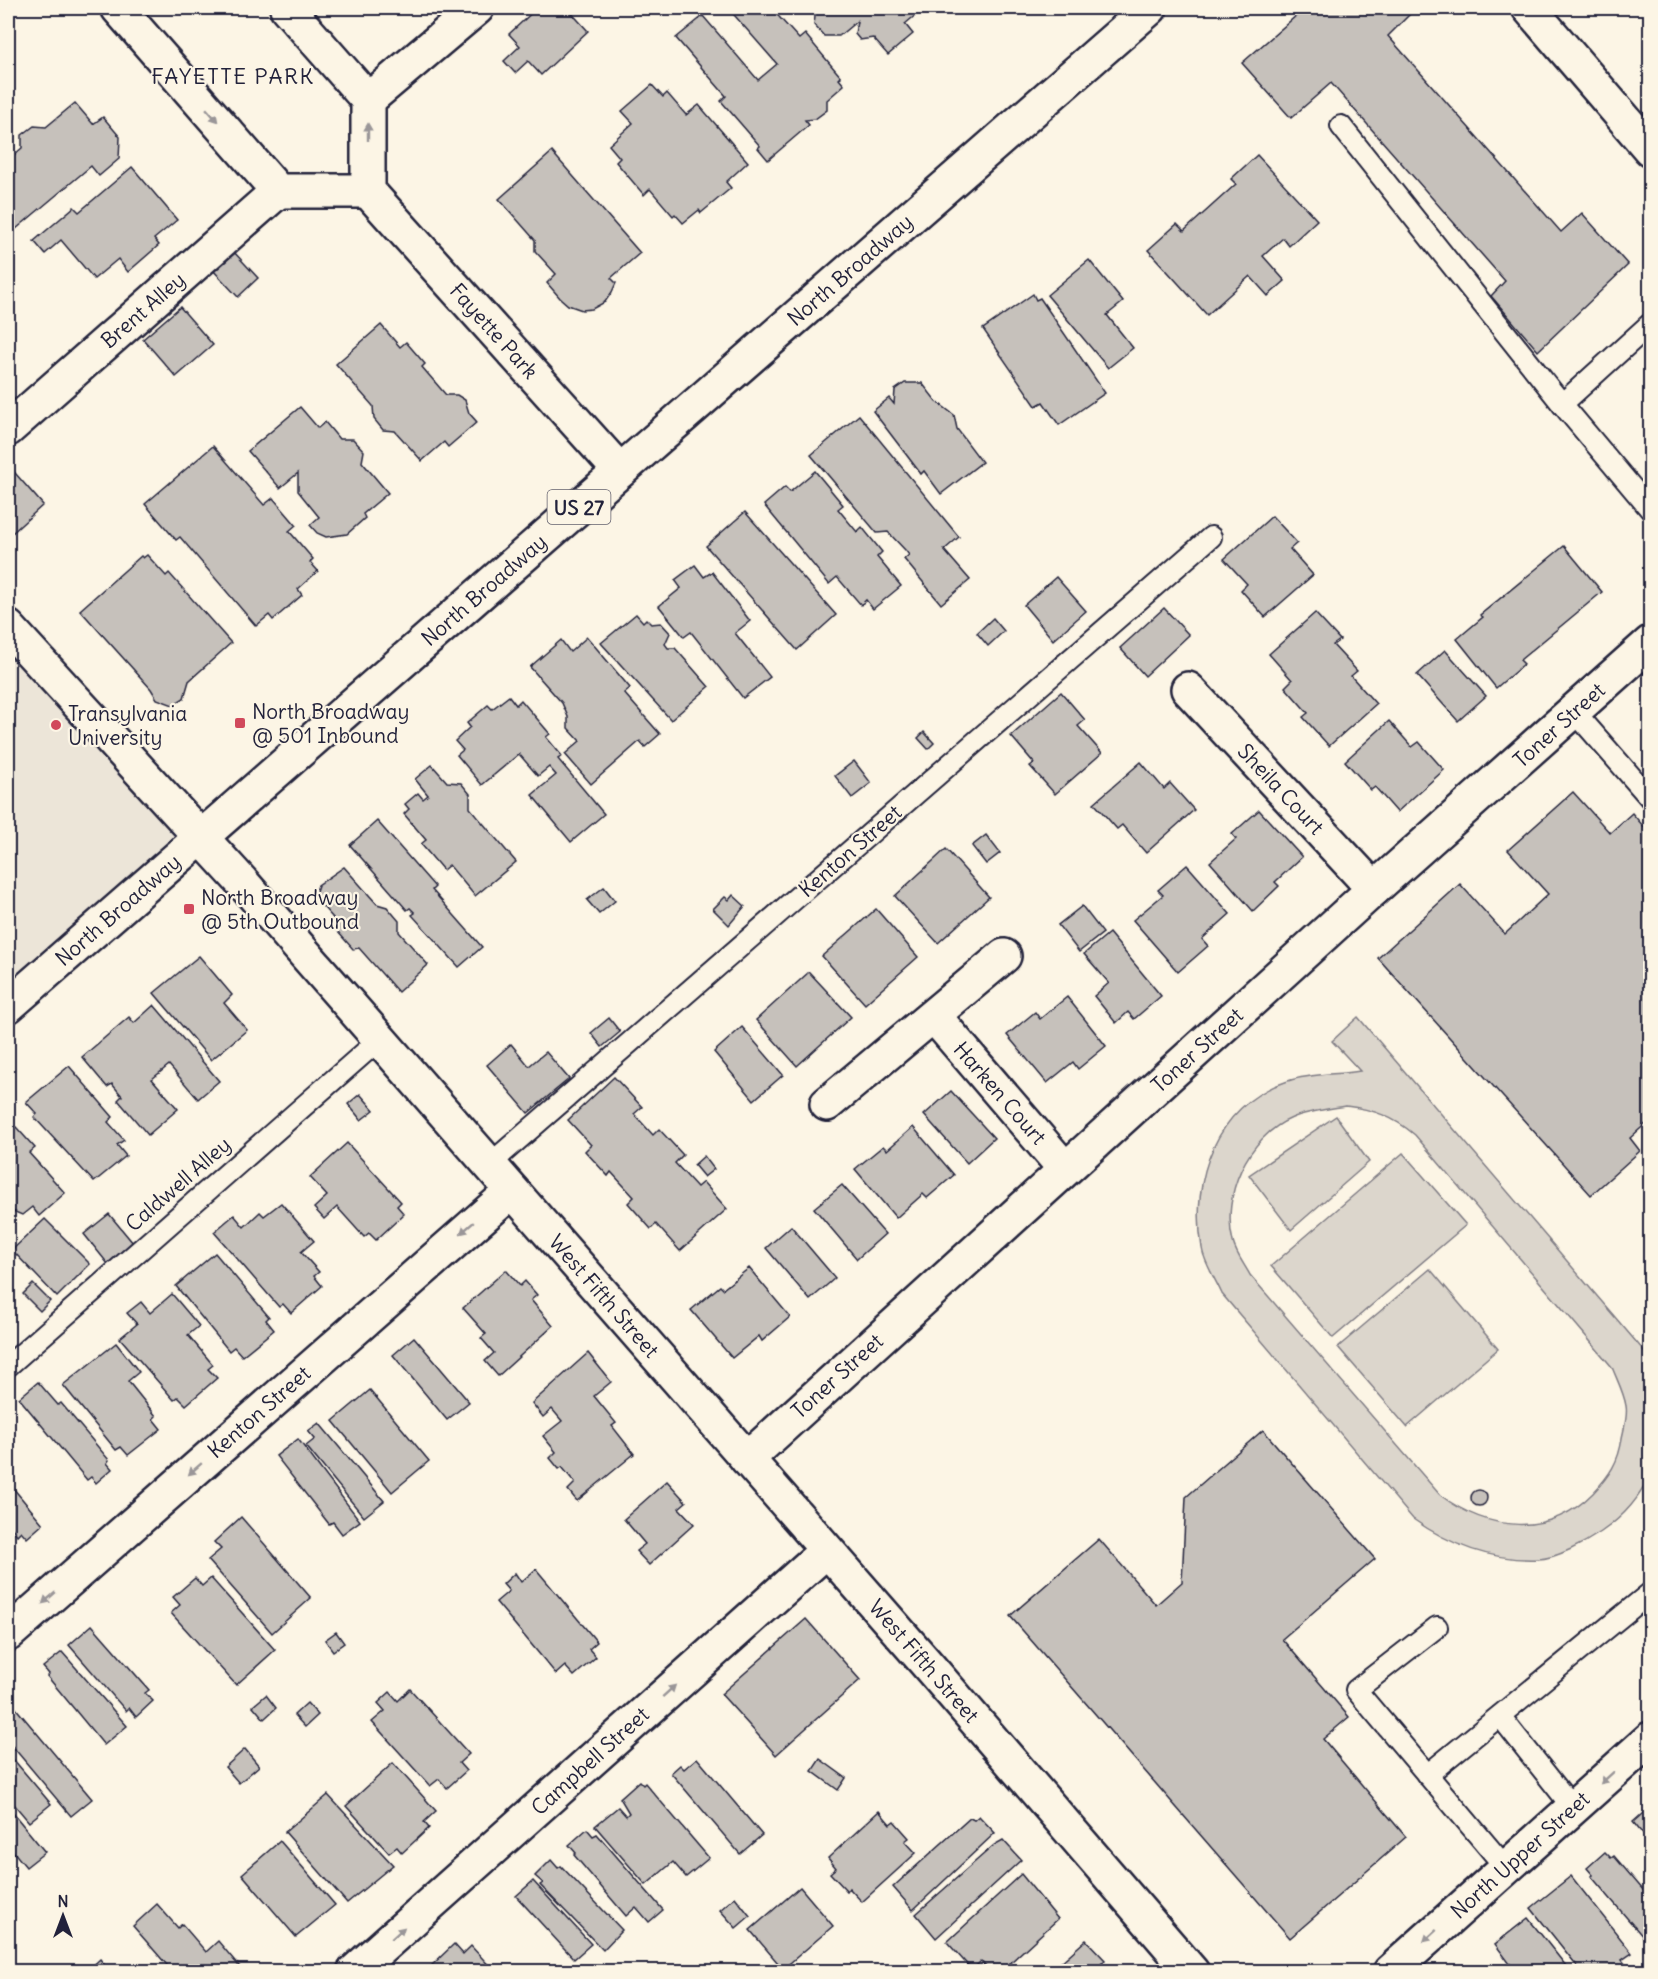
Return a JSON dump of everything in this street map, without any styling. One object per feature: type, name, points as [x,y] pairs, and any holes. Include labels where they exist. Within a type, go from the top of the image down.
[{"type":"street","points":[[118,8],[278,191],[368,191],[368,100],[287,8]]},
{"type":"street","points":[[368,100],[477,8]]},
{"type":"street","name":"North Broadway","points":[[8,1006],[1150,8]]},
{"type":"street","points":[[1529,8],[1650,149]]},
{"type":"street","name":"Brent Alley","points":[[8,429],[278,191]]},
{"type":"street","name":"Fayette Park","points":[[368,191],[620,471]]},
{"type":"street","name":"West Fifth Street","points":[[8,627],[201,837],[380,1039],[1192,1971]]},
{"type":"street","name":"Toner Street","points":[[747,1459],[1374,889],[1650,643]]},
{"type":"street","name":"Sheila Court","points":[[1188,689],[1374,889]]},
{"type":"street","points":[[827,1104],[1004,956]]},
{"type":"street","name":"Harken Court","points":[[934,1016],[1065,1169]]},
{"type":"street","name":"Kenton Street","points":[[8,1634],[512,1191]]},
{"type":"street","name":"Campbell Street","points":[[354,1971],[826,1551]]},
{"type":"street","name":"North Upper Street","points":[[1390,1971],[1650,1739]]},
{"type":"lane","points":[[1341,126],[1562,404],[1650,509]]},
{"type":"lane","points":[[1562,404],[1650,324]]},
{"type":"lane","name":"Kenton Street","points":[[489,1165],[1211,537]]},
{"type":"lane","points":[[1574,711],[1650,798]]},
{"type":"lane","name":"Caldwell Alley","points":[[8,1366],[380,1039]]},
{"type":"lane","points":[[1427,1775],[1650,1593]]},
{"type":"lane","points":[[1437,1627],[1356,1690],[1506,1868]]},
{"type":"lane","points":[[1500,1716],[1573,1808]]},
{"type":"shaded area","name":"Transylvania University","points":[[8,614],[201,837],[8,1006]]},
{"type":"shaded area","points":[[1358,1017],[1650,1358],[1650,1474],[1641,1492],[1624,1514],[1601,1532],[1571,1549],[1538,1559],[1488,1554],[1442,1537],[1413,1519],[1222,1294],[1208,1265],[1202,1248],[1199,1222],[1200,1196],[1205,1171],[1214,1147],[1226,1126],[1242,1107],[1263,1092],[1297,1078],[1360,1071],[1332,1041]],"holes":[[[1346,1106],[1356,1107],[1391,1119],[1415,1135],[1612,1367],[1624,1396],[1626,1410],[1626,1422],[1616,1461],[1593,1493],[1576,1507],[1557,1517],[1538,1523],[1498,1522],[1478,1516],[1440,1495],[1250,1275],[1236,1251],[1230,1224],[1231,1206],[1241,1170],[1250,1153],[1276,1127],[1292,1118],[1319,1110]]]},
{"type":"shaded area","points":[[1336,1116],[1369,1162],[1291,1230],[1249,1175]]},
{"type":"shaded area","points":[[1403,1153],[1466,1225],[1333,1338],[1271,1266]]},
{"type":"shaded area","points":[[1430,1269],[1498,1349],[1407,1427],[1338,1347]]},
{"type":"building","points":[[537,8],[567,8],[588,31],[541,75],[528,61],[515,73],[504,61],[520,46],[509,34]]},
{"type":"building","points":[[728,8],[771,8],[799,39],[805,34],[841,77],[839,79],[844,85],[827,100],[827,110],[815,119],[805,120],[809,125],[768,160],[758,148],[760,146],[721,101],[726,96],[676,38],[703,16],[758,80],[777,64]]},
{"type":"building","points":[[816,8],[924,8],[905,24],[913,34],[888,55],[873,38],[860,40],[855,34],[857,21],[839,36],[824,36],[814,25]]},
{"type":"building","points":[[1305,8],[1416,8],[1388,36],[1561,232],[1582,213],[1628,265],[1538,351],[1491,296],[1505,281],[1331,83],[1291,118],[1242,63]]},
{"type":"building","points":[[652,85],[663,97],[667,93],[686,115],[699,105],[748,162],[726,182],[731,188],[701,213],[699,210],[683,223],[675,214],[673,216],[650,189],[644,195],[616,162],[620,158],[609,145],[633,123],[622,111]]},
{"type":"building","points":[[75,103],[93,124],[103,117],[120,137],[119,159],[99,176],[91,166],[16,229],[8,219],[8,160],[22,148],[22,135],[34,126],[46,127]]},
{"type":"building","points":[[552,152],[640,253],[611,278],[616,283],[612,292],[605,302],[592,309],[582,310],[568,305],[547,283],[556,274],[535,251],[535,240],[499,199]]},
{"type":"building","points":[[1257,155],[1317,220],[1289,246],[1283,238],[1263,256],[1285,281],[1268,296],[1250,276],[1207,315],[1148,250],[1177,224],[1184,231],[1236,184],[1231,179]]},
{"type":"building","points":[[132,167],[177,220],[154,239],[159,245],[128,272],[118,259],[94,279],[61,240],[45,254],[34,241],[74,207],[79,212]]},
{"type":"building","points":[[233,251],[258,278],[238,297],[212,269]]},
{"type":"building","points":[[1089,260],[1123,302],[1107,315],[1133,348],[1108,368],[1047,295]]},
{"type":"building","points":[[1033,294],[1036,300],[1040,298],[1105,393],[1059,425],[1043,402],[1036,406],[983,329]]},
{"type":"building","points":[[180,307],[213,345],[176,377],[143,339]]},
{"type":"building","points":[[381,325],[400,347],[406,342],[425,364],[422,367],[446,395],[457,395],[465,400],[469,413],[477,422],[448,447],[444,442],[422,461],[395,431],[383,430],[374,419],[373,406],[336,364]]},
{"type":"building","points":[[905,383],[922,383],[936,401],[954,415],[957,429],[982,462],[941,494],[924,471],[921,474],[873,411],[889,398],[894,404],[895,390]]},
{"type":"building","points":[[300,407],[318,428],[325,422],[339,439],[353,439],[364,451],[362,462],[388,493],[363,514],[365,518],[347,534],[326,537],[317,533],[310,525],[319,517],[298,491],[298,473],[280,488],[248,451]]},
{"type":"building","points":[[859,415],[959,537],[944,550],[970,580],[941,604],[904,559],[909,555],[906,551],[888,532],[877,533],[811,455]]},
{"type":"building","points":[[213,446],[264,505],[273,498],[296,525],[289,531],[313,559],[310,562],[318,571],[298,589],[302,595],[273,620],[269,615],[256,626],[180,537],[176,540],[145,504]]},
{"type":"building","points":[[8,465],[43,505],[10,535],[8,533]]},
{"type":"building","points":[[815,471],[843,505],[838,509],[857,532],[862,527],[882,552],[877,557],[901,586],[873,609],[866,600],[861,605],[837,577],[829,584],[764,505],[785,487],[790,492]]},
{"type":"building","points":[[745,512],[836,615],[797,650],[706,546]]},
{"type":"building","points":[[1272,516],[1297,543],[1290,549],[1313,575],[1265,617],[1241,590],[1247,584],[1224,559]]},
{"type":"building","points":[[1564,546],[1602,592],[1520,660],[1524,664],[1496,688],[1457,639],[1483,617],[1480,615]]},
{"type":"building","points":[[147,555],[166,576],[169,573],[231,643],[189,681],[184,698],[173,705],[157,699],[151,689],[80,610],[141,556],[143,558]]},
{"type":"building","points":[[695,565],[704,577],[712,572],[750,621],[735,633],[770,677],[743,698],[691,632],[684,637],[659,606],[681,588],[675,580]]},
{"type":"building","points":[[1056,577],[1086,611],[1053,640],[1024,605]]},
{"type":"building","points":[[1164,608],[1189,635],[1145,676],[1120,648]]},
{"type":"building","points":[[1315,613],[1340,640],[1333,645],[1357,671],[1351,676],[1376,704],[1329,746],[1303,717],[1308,713],[1285,687],[1292,680],[1269,654]]},
{"type":"building","points":[[636,614],[643,622],[646,619],[651,624],[661,623],[670,633],[665,644],[668,648],[675,648],[709,687],[671,720],[601,643]]},
{"type":"building","points":[[993,618],[1004,631],[988,646],[977,633]]},
{"type":"building","points":[[587,637],[630,688],[624,693],[660,734],[645,747],[640,741],[591,784],[565,754],[580,741],[568,728],[568,717],[562,703],[530,667],[561,640],[570,652]]},
{"type":"building","points":[[1445,650],[1486,696],[1458,721],[1417,675]]},
{"type":"building","points":[[1061,692],[1085,720],[1078,726],[1102,753],[1055,794],[1030,766],[1034,763],[1011,736]]},
{"type":"building","points":[[509,696],[516,705],[521,700],[550,734],[546,737],[562,756],[558,759],[604,814],[571,842],[532,795],[556,775],[549,767],[538,776],[519,754],[482,785],[457,755],[463,750],[455,741],[470,727],[467,723],[488,705],[492,709]]},
{"type":"building","points":[[1389,721],[1412,747],[1419,742],[1444,770],[1397,812],[1375,787],[1371,790],[1345,761]]},
{"type":"building","points":[[924,732],[934,743],[928,749],[918,738]]},
{"type":"building","points":[[854,761],[871,783],[852,798],[835,776]]},
{"type":"building","points":[[1141,762],[1164,789],[1170,783],[1194,810],[1146,853],[1122,825],[1117,829],[1094,803]]},
{"type":"building","points":[[432,765],[447,782],[461,783],[470,794],[470,808],[516,862],[475,896],[449,865],[443,870],[421,844],[426,840],[404,814],[409,809],[405,804],[418,793],[423,799],[428,795],[415,779]]},
{"type":"building","points":[[1573,792],[1610,833],[1632,813],[1650,834],[1650,1120],[1630,1138],[1640,1151],[1591,1195],[1378,958],[1460,884],[1505,934],[1548,894],[1508,850]]},
{"type":"building","points":[[1259,810],[1302,857],[1275,882],[1279,886],[1253,911],[1210,862],[1236,839],[1232,834]]},
{"type":"building","points":[[377,821],[435,887],[432,890],[482,947],[459,967],[412,915],[415,913],[410,908],[407,910],[350,845]]},
{"type":"building","points":[[986,835],[1000,853],[986,864],[972,846]]},
{"type":"building","points":[[946,849],[989,897],[938,943],[895,896]]},
{"type":"building","points":[[1187,865],[1230,914],[1202,939],[1208,946],[1178,972],[1133,920],[1163,895],[1158,890]]},
{"type":"building","points":[[344,867],[377,904],[387,907],[399,921],[399,932],[428,965],[398,992],[359,948],[353,949],[329,922],[333,918],[317,900],[315,894],[318,885]]},
{"type":"building","points":[[604,887],[615,901],[599,914],[587,900]]},
{"type":"building","points":[[733,895],[745,906],[729,925],[713,909],[725,897],[729,900]]},
{"type":"building","points":[[1082,906],[1103,933],[1079,952],[1058,925]]},
{"type":"building","points":[[876,909],[918,957],[865,1004],[822,956]]},
{"type":"building","points":[[1109,933],[1161,996],[1134,1019],[1128,1012],[1116,1023],[1094,996],[1109,983],[1084,954]]},
{"type":"building","points":[[199,956],[232,995],[224,1003],[247,1030],[211,1060],[154,993]]},
{"type":"building","points":[[809,972],[851,1017],[797,1066],[756,1020]]},
{"type":"building","points":[[1067,997],[1106,1046],[1078,1069],[1073,1062],[1047,1083],[1007,1035],[1035,1012],[1040,1019]]},
{"type":"building","points":[[154,1005],[219,1081],[198,1099],[169,1065],[152,1079],[178,1109],[148,1135],[118,1100],[122,1096],[112,1084],[107,1087],[82,1057],[129,1017],[134,1023]]},
{"type":"building","points":[[609,1018],[620,1032],[602,1047],[591,1033]]},
{"type":"building","points":[[742,1027],[783,1075],[754,1100],[714,1052]]},
{"type":"building","points":[[511,1044],[529,1066],[546,1052],[569,1079],[528,1113],[487,1065]]},
{"type":"building","points":[[69,1066],[113,1117],[108,1122],[124,1140],[117,1145],[126,1156],[94,1182],[34,1117],[37,1114],[26,1102]]},
{"type":"building","points":[[614,1077],[642,1107],[634,1114],[653,1135],[659,1129],[683,1155],[675,1163],[697,1187],[703,1182],[727,1209],[680,1251],[656,1224],[651,1229],[628,1203],[634,1197],[611,1172],[608,1176],[585,1151],[591,1145],[568,1120]]},
{"type":"building","points":[[951,1091],[994,1138],[967,1163],[924,1115]]},
{"type":"building","points":[[360,1094],[374,1110],[361,1120],[348,1104]]},
{"type":"building","points":[[16,1127],[35,1148],[29,1153],[65,1193],[39,1216],[32,1207],[22,1215],[8,1209],[8,1130],[10,1132]]},
{"type":"building","points":[[913,1127],[954,1175],[927,1198],[923,1194],[896,1218],[855,1169],[883,1146],[887,1150]]},
{"type":"building","points":[[347,1143],[401,1202],[397,1206],[404,1214],[376,1240],[369,1233],[364,1237],[337,1207],[324,1219],[314,1208],[327,1196],[310,1177]]},
{"type":"building","points":[[704,1156],[714,1169],[704,1177],[694,1165]]},
{"type":"building","points":[[842,1185],[885,1234],[857,1259],[814,1208]]},
{"type":"building","points":[[281,1203],[314,1241],[301,1252],[319,1272],[314,1276],[322,1286],[291,1313],[283,1304],[279,1307],[214,1232],[234,1215],[244,1227],[260,1212],[264,1216]]},
{"type":"building","points":[[109,1214],[133,1243],[108,1264],[84,1234]]},
{"type":"building","points":[[45,1219],[90,1264],[57,1297],[12,1250]]},
{"type":"building","points":[[791,1226],[835,1278],[810,1300],[766,1248]]},
{"type":"building","points":[[215,1253],[269,1317],[266,1320],[274,1330],[242,1356],[234,1347],[229,1351],[176,1286]]},
{"type":"building","points":[[749,1268],[790,1317],[762,1341],[759,1336],[732,1358],[691,1310],[720,1286],[723,1289]]},
{"type":"building","points":[[506,1270],[520,1286],[525,1281],[537,1295],[531,1300],[553,1326],[498,1376],[485,1361],[494,1353],[481,1338],[486,1334],[463,1308]]},
{"type":"building","points":[[33,1284],[50,1301],[40,1311],[23,1294]]},
{"type":"building","points":[[172,1294],[199,1326],[188,1335],[213,1365],[208,1369],[217,1378],[186,1405],[178,1397],[174,1400],[120,1338],[137,1324],[127,1313],[141,1302],[150,1313]]},
{"type":"building","points":[[414,1337],[469,1402],[447,1420],[393,1355]]},
{"type":"building","points":[[116,1343],[139,1372],[128,1381],[156,1416],[153,1419],[161,1429],[128,1455],[121,1447],[116,1450],[63,1385]]},
{"type":"building","points":[[588,1353],[611,1382],[594,1396],[616,1423],[612,1426],[634,1454],[577,1501],[568,1490],[575,1483],[562,1467],[559,1469],[550,1458],[556,1452],[543,1436],[562,1421],[552,1409],[543,1417],[532,1403]]},
{"type":"building","points":[[38,1382],[58,1405],[61,1403],[109,1460],[107,1463],[112,1469],[96,1483],[91,1477],[87,1480],[19,1398]]},
{"type":"building","points":[[370,1390],[429,1461],[392,1492],[333,1421]]},
{"type":"building","points":[[319,1423],[384,1501],[364,1517],[306,1446],[315,1439],[308,1431]]},
{"type":"building","points":[[1263,1430],[1375,1559],[1282,1639],[1349,1717],[1323,1739],[1406,1837],[1290,1938],[1010,1616],[1099,1539],[1156,1605],[1182,1582],[1186,1497]]},
{"type":"building","points":[[298,1439],[360,1521],[342,1534],[333,1522],[329,1524],[276,1456]]},
{"type":"building","points":[[667,1481],[686,1502],[679,1508],[694,1524],[649,1565],[636,1551],[645,1544],[624,1519]]},
{"type":"building","points":[[8,1482],[43,1524],[27,1538],[21,1531],[17,1535],[8,1523]]},
{"type":"building","points":[[1476,1490],[1482,1490],[1487,1498],[1485,1504],[1476,1506],[1471,1501],[1471,1495]]},
{"type":"building","points":[[241,1517],[311,1598],[272,1633],[208,1560],[221,1549],[214,1542]]},
{"type":"building","points":[[536,1569],[597,1642],[589,1649],[596,1657],[574,1676],[565,1666],[556,1674],[496,1602],[509,1591],[503,1584],[515,1573],[521,1582]]},
{"type":"building","points":[[195,1578],[202,1586],[211,1578],[275,1650],[236,1685],[171,1613],[180,1605],[173,1597]]},
{"type":"building","points":[[806,1619],[860,1680],[776,1755],[721,1694]]},
{"type":"building","points":[[92,1625],[149,1690],[145,1693],[153,1701],[136,1717],[129,1708],[126,1711],[69,1645]]},
{"type":"building","points":[[336,1632],[344,1643],[333,1651],[325,1640]]},
{"type":"building","points":[[62,1652],[127,1726],[104,1745],[47,1676],[49,1674],[43,1667]]},
{"type":"building","points":[[410,1689],[469,1754],[459,1763],[466,1771],[447,1788],[439,1779],[430,1786],[372,1722],[385,1711],[378,1703],[390,1692],[398,1701]]},
{"type":"building","points":[[266,1695],[276,1708],[264,1719],[253,1706]]},
{"type":"building","points":[[307,1703],[318,1715],[305,1727],[294,1715]]},
{"type":"building","points":[[14,1706],[92,1799],[71,1816],[8,1741],[8,1711]]},
{"type":"building","points":[[245,1749],[259,1766],[239,1783],[225,1767]]},
{"type":"building","points":[[8,1753],[51,1804],[29,1822],[8,1797]]},
{"type":"building","points":[[697,1758],[762,1835],[740,1854],[671,1773],[680,1765],[684,1769]]},
{"type":"building","points":[[820,1759],[846,1778],[838,1790],[812,1771]]},
{"type":"building","points":[[393,1763],[436,1811],[424,1822],[429,1828],[402,1853],[397,1847],[389,1853],[346,1806]]},
{"type":"building","points":[[639,1781],[643,1785],[645,1783],[709,1858],[686,1877],[673,1862],[646,1885],[595,1826],[618,1807],[626,1816],[629,1813],[620,1798]]},
{"type":"building","points":[[328,1795],[393,1865],[347,1903],[285,1832]]},
{"type":"building","points":[[8,1807],[45,1852],[26,1867],[8,1845]]},
{"type":"building","points":[[1650,1807],[1650,1843],[1633,1822]]},
{"type":"building","points":[[879,1811],[890,1824],[894,1821],[909,1838],[905,1841],[916,1853],[862,1902],[849,1888],[847,1891],[830,1873],[836,1868],[828,1858]]},
{"type":"building","points":[[979,1816],[995,1833],[913,1910],[893,1887],[970,1818],[974,1820]]},
{"type":"building","points":[[587,1829],[593,1836],[597,1834],[663,1910],[649,1922],[636,1907],[626,1916],[574,1855],[576,1853],[569,1845]]},
{"type":"building","points":[[1003,1840],[1021,1860],[936,1938],[916,1914],[994,1845]]},
{"type":"building","points":[[280,1841],[335,1905],[296,1937],[242,1874]]},
{"type":"building","points":[[1605,1852],[1611,1858],[1614,1856],[1650,1898],[1650,1945],[1591,1876],[1593,1875],[1587,1868]]},
{"type":"building","points":[[551,1860],[558,1868],[561,1866],[622,1930],[603,1950],[540,1885],[543,1883],[535,1876]]},
{"type":"building","points":[[1021,1874],[1058,1919],[1000,1972],[990,1972],[981,1961],[972,1970],[947,1942]]},
{"type":"building","points":[[1571,1876],[1632,1953],[1622,1960],[1628,1968],[1624,1972],[1582,1972],[1531,1908]]},
{"type":"building","points":[[533,1881],[591,1944],[574,1959],[516,1896]]},
{"type":"building","points":[[800,1887],[833,1926],[783,1969],[750,1930]]},
{"type":"building","points":[[735,1897],[750,1916],[736,1928],[720,1910]]},
{"type":"building","points":[[157,1904],[178,1928],[182,1924],[206,1952],[218,1941],[244,1972],[173,1972],[133,1926]]},
{"type":"building","points":[[1528,1918],[1566,1966],[1560,1972],[1516,1972],[1495,1944]]},
{"type":"building","points":[[1086,1940],[1105,1960],[1093,1972],[1050,1972]]},
{"type":"building","points":[[454,1944],[463,1954],[471,1946],[495,1972],[431,1972],[428,1969]]},
{"type":"building","points":[[100,1959],[110,1972],[86,1972]]},
{"type":"place","name":"North Broadway @ 501 Inbound","points":[[240,723]]},
{"type":"place","name":"Transylvania University","points":[[56,725]]},
{"type":"place","name":"North Broadway @ 5th Outbound","points":[[189,909]]},
{"type":"district","name":"FAYETTE PARK","points":[[233,76]]}]
